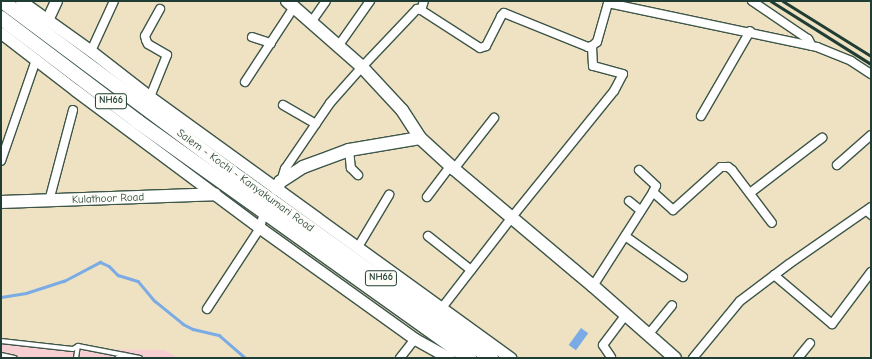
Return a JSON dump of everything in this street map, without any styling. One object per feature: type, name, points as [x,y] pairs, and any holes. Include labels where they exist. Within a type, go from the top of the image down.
[{"type":"highway","name":"Salem - Kochi - Kanyakumari Road","points":[[2,1],[231,172]]},
{"type":"highway","name":"Salem - Kochi - Kanyakumari Road","points":[[1,18],[137,121],[273,195],[491,358]]},
{"type":"highway","name":"Salem - Kochi - Kanyakumari Road","points":[[273,195],[470,358]]},
{"type":"main road","points":[[290,4],[312,21],[362,67],[402,110],[420,138],[452,168],[593,286],[675,358]]},
{"type":"main road","points":[[273,195],[303,167],[349,150],[420,138]]},
{"type":"main road","name":"Kulathoor Road","points":[[1,202],[215,194]]},
{"type":"street","points":[[21,1],[91,51],[150,98],[231,172],[273,195],[358,247],[441,309],[511,358]]},
{"type":"street","points":[[47,20],[56,1]]},
{"type":"street","points":[[91,51],[114,1]]},
{"type":"street","points":[[312,21],[326,1]]},
{"type":"street","points":[[339,45],[370,1]]},
{"type":"street","points":[[421,10],[424,1]]},
{"type":"street","points":[[752,1],[808,39],[812,46]]},
{"type":"street","points":[[207,309],[260,228],[285,169],[330,103],[415,11],[421,10],[480,48],[486,46],[504,13],[588,47],[597,42],[608,2],[750,31],[812,46],[846,59],[871,74]]},
{"type":"street","points":[[245,82],[271,43],[290,4]]},
{"type":"street","points":[[150,98],[167,55],[148,44],[145,36],[160,9]]},
{"type":"street","points":[[700,116],[750,31]]},
{"type":"street","points":[[1,34],[260,228],[415,339],[449,358]]},
{"type":"street","points":[[252,37],[271,43]]},
{"type":"street","points":[[441,309],[512,217],[614,91],[623,74],[593,66],[592,46]]},
{"type":"street","points":[[1,161],[36,60]]},
{"type":"street","points":[[283,105],[316,124]]},
{"type":"street","points":[[49,201],[73,110]]},
{"type":"street","points":[[427,197],[494,118]]},
{"type":"street","points":[[837,165],[871,135]]},
{"type":"street","points":[[750,193],[822,138]]},
{"type":"street","points":[[349,150],[351,168],[358,175]]},
{"type":"street","points":[[653,192],[673,210],[724,166],[732,170],[772,223]]},
{"type":"street","points":[[593,286],[656,186],[639,170]]},
{"type":"street","points":[[215,194],[231,172]]},
{"type":"street","points":[[358,247],[389,195]]},
{"type":"street","points":[[629,201],[640,210]]},
{"type":"street","points":[[693,358],[740,300],[774,275],[869,212]]},
{"type":"street","points":[[428,236],[471,270]]},
{"type":"street","points":[[625,236],[683,277]]},
{"type":"street","points":[[774,275],[832,324],[871,272]]},
{"type":"street","points":[[648,335],[672,305]]},
{"type":"street","points":[[612,357],[603,345],[626,315]]},
{"type":"street","points":[[400,358],[415,339]]},
{"type":"street","points":[[798,358],[810,343]]},
{"type":"lane","points":[[1,341],[72,349],[78,346],[126,354],[140,358]]},
{"type":"lane","points":[[76,358],[78,346]]},
{"type":"lane","points":[[117,358],[126,354]]},
{"type":"lane","points":[[1,355],[15,358]]},
{"type":"shaded area","points":[[1,341],[63,349],[164,350],[179,358],[1,358]]},
{"type":"water","points":[[581,328],[588,333],[576,350],[569,345]]},
{"type":"waterway","points":[[1,297],[26,293],[64,281],[100,262],[109,266],[118,275],[138,281],[155,301],[183,324],[193,329],[219,335],[245,358]]},
{"type":"railway","points":[[771,1],[871,64]]},
{"type":"railway","points":[[783,1],[871,56]]}]
